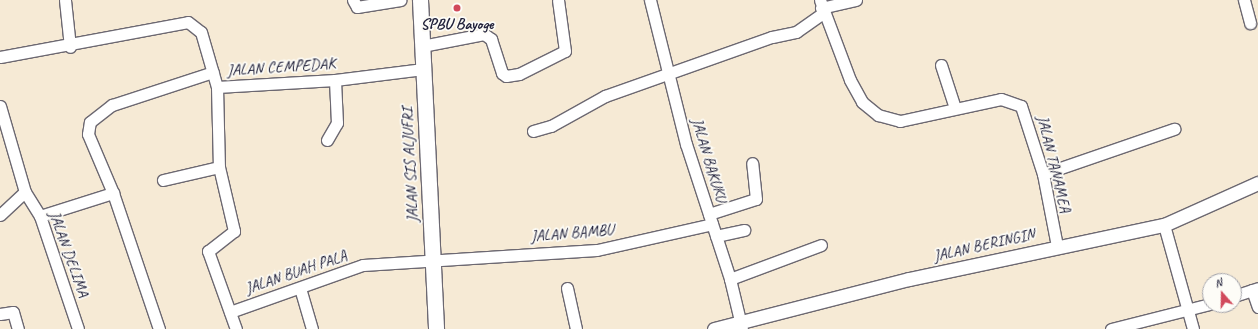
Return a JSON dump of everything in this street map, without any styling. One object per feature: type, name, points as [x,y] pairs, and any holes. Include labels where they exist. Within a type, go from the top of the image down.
[{"type":"main road","name":"JALAN SIS ALJUFRI","points":[[420,0],[436,329]]},
{"type":"street","points":[[65,0],[70,47]]},
{"type":"street","points":[[353,0],[357,7],[400,0]]},
{"type":"street","points":[[422,46],[484,34],[491,39],[502,73],[506,76],[519,74],[565,51],[558,0]]},
{"type":"street","name":"JALAN BAKUKU","points":[[650,0],[668,75],[730,279],[740,325]]},
{"type":"street","points":[[533,131],[551,126],[593,101],[772,37],[796,32],[821,7],[856,0]]},
{"type":"street","points":[[1244,0],[1250,24]]},
{"type":"street","name":"JALAN TANAMEA","points":[[821,7],[850,80],[869,111],[900,121],[1001,99],[1016,102],[1025,112],[1043,174],[1057,246]]},
{"type":"street","name":"JALAN CEMPEDAK","points":[[0,57],[70,47],[182,23],[194,23],[201,32],[213,72],[216,88],[335,80],[423,68]]},
{"type":"street","points":[[941,65],[955,108]]},
{"type":"street","points":[[159,329],[113,193],[88,134],[90,122],[112,105],[213,72]]},
{"type":"street","points":[[327,140],[337,123],[335,80]]},
{"type":"street","name":"JALAN BUAH PALA","points":[[216,88],[220,166],[234,231],[208,251],[236,329]]},
{"type":"street","name":"JALAN DELIMA","points":[[0,106],[25,192],[40,216],[78,329]]},
{"type":"street","points":[[1043,174],[1174,129]]},
{"type":"street","name":"JALAN BAMBU","points":[[373,264],[597,250],[711,219],[756,199],[752,163]]},
{"type":"street","points":[[163,180],[220,166]]},
{"type":"street","name":"JALAN BERINGIN","points":[[714,329],[740,325],[1057,246],[1164,225],[1258,183]]},
{"type":"street","points":[[0,215],[25,192]]},
{"type":"street","points":[[40,216],[113,193]]},
{"type":"street","points":[[1164,225],[1193,329]]},
{"type":"street","points":[[716,236],[744,230]]},
{"type":"street","points":[[730,279],[821,246]]},
{"type":"street","name":"JALAN BUAH PALA","points":[[230,312],[373,264]]},
{"type":"street","points":[[300,288],[312,329]]},
{"type":"street","points":[[567,288],[576,329]]},
{"type":"street","points":[[1242,293],[1255,289],[1258,307]]},
{"type":"street","points":[[1111,329],[1188,312],[1202,307]]},
{"type":"street","points":[[0,314],[13,312],[18,329]]},
{"type":"place","name":"SPBU Bayoge","points":[[457,8]]}]
